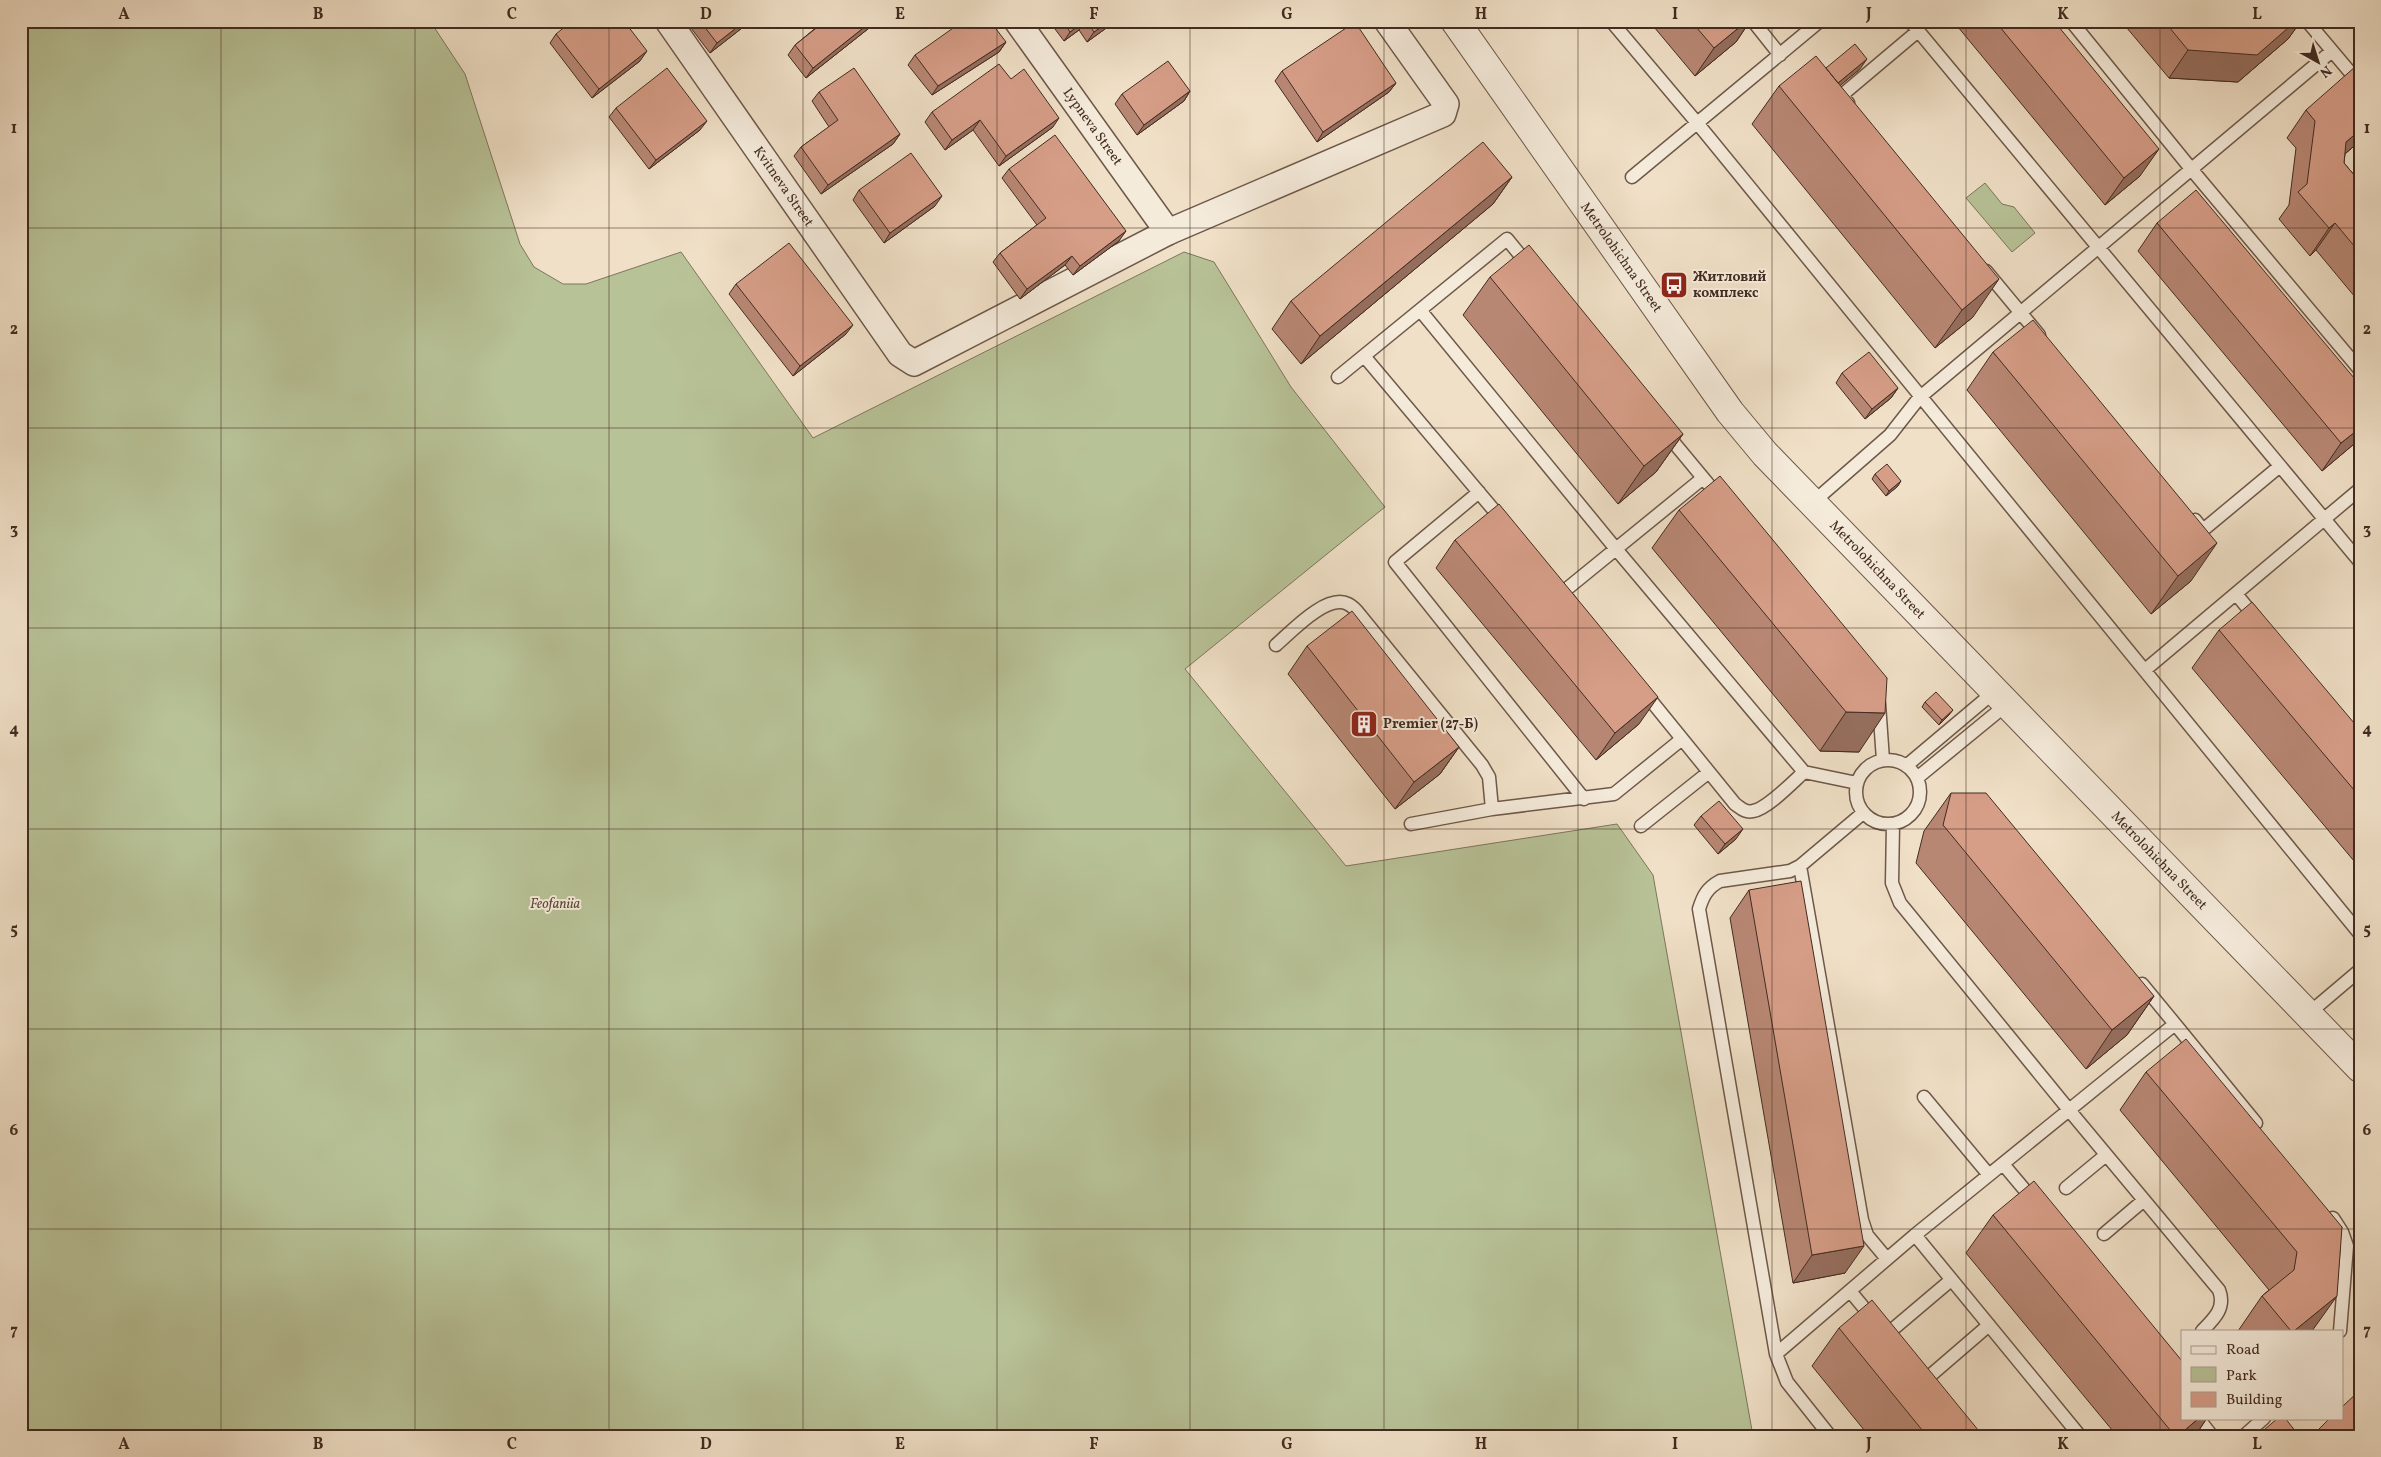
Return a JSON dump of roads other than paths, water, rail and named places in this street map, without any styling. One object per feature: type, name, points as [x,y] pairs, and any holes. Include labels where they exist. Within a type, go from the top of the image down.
[{"type":"street","name":"Kvitneva Street","points":[[668,21],[900,354],[914,363],[1168,232]]},
{"type":"street","name":"Lypneva Street","points":[[1017,21],[1168,232]]},
{"type":"street","points":[[1168,232],[1444,114],[1446,104],[1387,21]]},
{"type":"street","name":"Metrolohichna Street","points":[[1455,21],[1730,412],[1765,454],[1811,504],[2360,1068]]},
{"type":"lane","points":[[1611,21],[1698,124],[1919,398],[2145,670],[2360,934]]},
{"type":"lane","points":[[1753,21],[1780,55]]},
{"type":"lane","points":[[1632,177],[1820,21]]},
{"type":"lane","points":[[2071,21],[2192,170],[2360,370]]},
{"type":"lane","points":[[2307,21],[2360,84]]},
{"type":"lane","points":[[1854,110],[1842,94],[1914,26],[2360,562]]},
{"type":"lane","points":[[1811,504],[1890,435],[1919,398],[2099,249],[2332,51]]},
{"type":"lane","points":[[1338,377],[1507,239],[1538,278]]},
{"type":"lane","points":[[1978,260],[2046,343]]},
{"type":"lane","points":[[1420,310],[1616,549],[1804,772],[1857,783]]},
{"type":"lane","points":[[1364,356],[1509,528]]},
{"type":"lane","points":[[1659,424],[1728,508]]},
{"type":"lane","points":[[2184,508],[2203,530],[2280,466]]},
{"type":"lane","points":[[1576,608],[1560,589],[1616,549],[1703,478]]},
{"type":"lane","points":[[2145,670],[2360,489]]},
{"type":"lane","points":[[1479,492],[1395,562],[1584,799]]},
{"type":"lane","points":[[2236,594],[2264,627]]},
{"type":"lane","points":[[1276,645],[1320,608],[1334,601],[1348,604],[1360,615],[1482,765],[1489,777],[1492,809]]},
{"type":"lane","points":[[1638,685],[1735,804],[1744,811],[1754,811],[1764,806],[1804,772]]},
{"type":"lane","points":[[1876,693],[1879,701],[1883,760]]},
{"type":"lane","points":[[1906,766],[2000,699]]},
{"type":"lane","points":[[1917,778],[2000,699]]},
{"type":"lane","points":[[1411,824],[1492,809],[1614,794],[1682,739]]},
{"type":"lane","points":[[1883,760],[1894,760],[1906,766],[1917,778],[1920,788],[1916,808],[1910,816],[1893,824],[1878,823],[1863,813],[1856,800],[1857,783],[1865,769],[1873,762],[1883,760]]},
{"type":"lane","points":[[1642,826],[1709,772]]},
{"type":"lane","points":[[1830,1436],[1787,1382],[1776,1354],[1699,909],[1703,896],[1711,886],[1720,881],[1790,871],[1800,866],[1863,813]]},
{"type":"lane","points":[[1893,824],[1892,884],[1900,902],[2068,1110],[2220,1290],[2223,1299],[2221,1308],[2203,1330]]},
{"type":"lane","points":[[1800,866],[1862,1220],[1867,1235],[1887,1259]]},
{"type":"lane","points":[[2131,970],[2262,1131]]},
{"type":"lane","points":[[2308,1014],[2360,970]]},
{"type":"lane","points":[[1776,1354],[1915,1235],[2175,1024]]},
{"type":"lane","points":[[1924,1097],[1989,1175]]},
{"type":"lane","points":[[2066,1188],[2106,1155]]},
{"type":"lane","points":[[2002,1164],[2040,1208]]},
{"type":"lane","points":[[2104,1234],[2144,1200]]},
{"type":"lane","points":[[2324,1208],[2336,1223],[2347,1246],[2340,1330]]},
{"type":"lane","points":[[1915,1235],[2078,1435]]},
{"type":"lane","points":[[1850,1291],[1889,1339],[1951,1280]]},
{"type":"lane","points":[[1924,1380],[1989,1325]]},
{"type":"lane","points":[[2200,1420],[2212,1436]]},
{"type":"lane","points":[[2244,1436],[2259,1420]]},
{"type":"place","name":"Житловий комплекс","points":[[1674,285]]},
{"type":"place","name":"Premier (27-Б)","points":[[1364,724]]},
{"type":"park label","name":"Feofaniia","points":[[555,904]]}]
